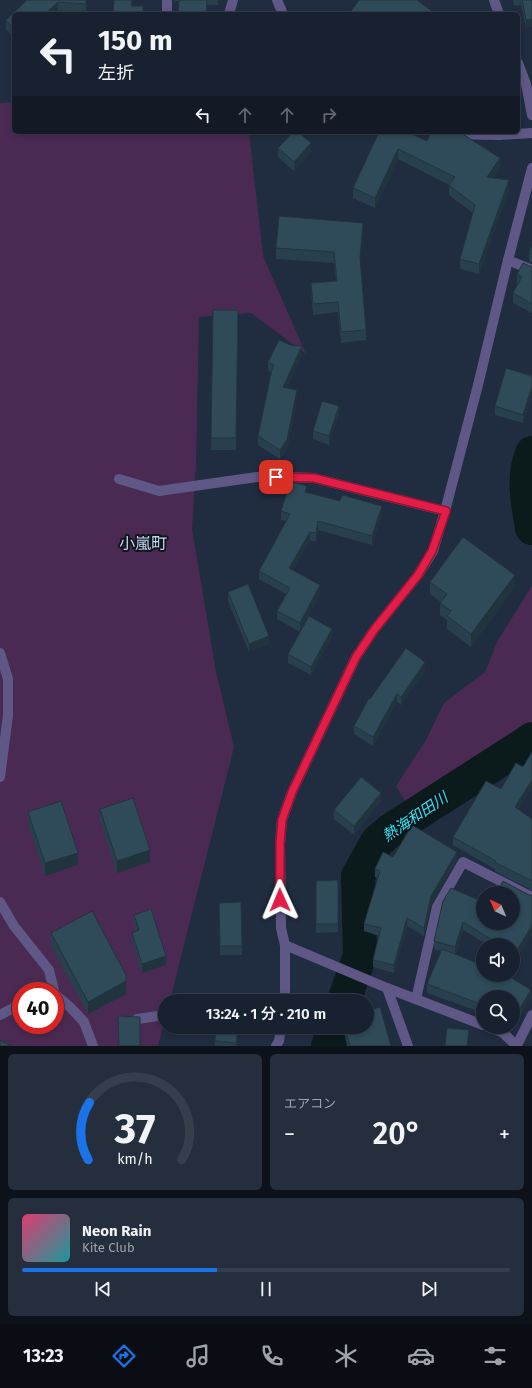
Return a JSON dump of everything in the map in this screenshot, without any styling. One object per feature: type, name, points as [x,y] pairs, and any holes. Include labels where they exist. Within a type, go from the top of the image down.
[{"type":"street","points":[[167,0],[167,12]]},
{"type":"street","points":[[230,12],[233,0]]},
{"type":"street","points":[[277,0],[282,12]]},
{"type":"street","points":[[494,0],[498,12]]},
{"type":"street","points":[[520,68],[526,84],[532,115]]},
{"type":"street","points":[[447,134],[498,136],[532,133]]},
{"type":"street","points":[[285,994],[285,944],[281,928],[280,844],[282,820],[292,792],[356,657],[374,630],[418,575],[432,551],[446,511],[532,168]]},
{"type":"street","points":[[508,260],[532,270]]},
{"type":"street","points":[[119,479],[159,491],[264,476],[314,478],[446,511]]},
{"type":"street","points":[[0,653],[8,680],[8,715],[0,776]]},
{"type":"street","points":[[416,999],[437,907],[463,862],[532,897]]},
{"type":"street","points":[[0,902],[14,926],[49,970],[52,982]]},
{"type":"street","points":[[285,944],[387,988],[476,1022]]},
{"type":"street","points":[[387,988],[408,1046]]},
{"type":"street","points":[[64,1001],[84,1022],[93,1046]]},
{"type":"street","points":[[0,1015],[12,1009]]},
{"type":"street","points":[[504,1034],[517,1045],[532,1014]]},
{"type":"street","points":[[137,1019],[158,1016]]},
{"type":"street","points":[[276,1046],[279,1034]]},
{"type":"shaded area","points":[[12,102],[12,134],[249,134],[263,256],[306,354],[251,313],[199,317],[196,464],[192,529],[216,672],[234,747],[172,994],[158,994],[158,1034],[161,1034],[158,1046],[0,1046],[0,103]]},
{"type":"shaded area","points":[[532,586],[532,746],[429,807],[407,804],[396,786],[426,740],[444,703],[485,672],[498,640]]},
{"type":"building","points":[[27,0],[86,0],[86,4],[58,2],[47,12],[14,12]]},
{"type":"building","points":[[114,0],[132,0],[131,6],[143,6],[143,12],[113,12]]},
{"type":"building","points":[[179,0],[207,0],[206,12],[178,12]]},
{"type":"building","points":[[359,0],[417,0],[433,12],[350,12]]},
{"type":"building","points":[[522,0],[532,0],[532,19],[526,20]]},
{"type":"building","points":[[12,14],[12,27],[6,20]]},
{"type":"building","points":[[291,134],[300,134],[311,143],[294,162],[278,148]]},
{"type":"building","points":[[378,134],[411,134],[427,141],[430,134],[463,134],[500,158],[487,177],[509,180],[479,264],[460,259],[475,205],[449,185],[455,177],[398,149],[375,198],[353,188]]},
{"type":"building","points":[[279,216],[363,223],[360,258],[366,330],[341,332],[338,302],[313,304],[311,283],[337,281],[334,252],[276,248]]},
{"type":"building","points":[[532,246],[532,254],[529,252]]},
{"type":"building","points":[[523,263],[532,267],[532,304],[513,293],[522,277],[517,274]]},
{"type":"building","points":[[213,310],[238,310],[236,438],[211,438]]},
{"type":"building","points":[[279,340],[290,345],[302,346],[283,387],[297,390],[287,440],[280,450],[258,436],[274,365],[268,362]]},
{"type":"building","points":[[506,368],[532,376],[532,386],[523,415],[495,406]]},
{"type":"building","points":[[322,401],[339,406],[329,436],[313,431]]},
{"type":"building","points":[[290,482],[307,486],[305,492],[340,501],[342,495],[382,506],[372,536],[318,521],[316,533],[310,532],[289,568],[320,585],[300,623],[277,611],[290,588],[259,571],[290,514],[281,511]]},
{"type":"building","points":[[463,537],[515,575],[471,634],[447,616],[451,611],[440,603],[447,594],[430,582]]},
{"type":"building","points":[[248,584],[269,636],[249,644],[228,592]]},
{"type":"building","points":[[309,616],[332,629],[311,667],[288,654]]},
{"type":"building","points":[[406,648],[425,662],[401,697],[397,694],[373,737],[354,726],[369,698],[370,699]]},
{"type":"building","points":[[532,752],[532,780],[515,807],[532,819],[532,881],[502,866],[495,862],[496,861],[453,837],[486,781],[501,789],[516,763],[523,767]]},
{"type":"building","points":[[361,777],[381,793],[354,826],[334,810]]},
{"type":"building","points":[[133,798],[150,850],[117,861],[100,809]]},
{"type":"building","points":[[61,801],[78,853],[45,863],[28,812]]},
{"type":"building","points":[[412,825],[457,852],[431,896],[424,928],[407,918],[394,965],[373,960],[381,928],[364,924],[380,871],[375,869],[383,852],[393,857]]},
{"type":"building","points":[[338,880],[338,924],[316,924],[316,881]]},
{"type":"building","points":[[503,881],[512,886],[500,886]]},
{"type":"building","points":[[451,888],[476,899],[476,930],[463,922],[455,947],[434,941],[443,901]]},
{"type":"building","points":[[520,890],[532,895],[532,925],[520,945],[520,938],[489,938],[476,930],[520,930]]},
{"type":"building","points":[[241,902],[242,946],[220,946],[219,903]]},
{"type":"building","points":[[151,909],[166,956],[142,964],[132,933],[139,930],[134,915]]},
{"type":"building","points":[[92,911],[126,975],[126,981],[88,1002],[51,933]]},
{"type":"building","points":[[442,949],[476,963],[476,982],[518,982],[531,990],[520,1009],[520,990],[476,990],[476,1002],[427,984]]},
{"type":"building","points":[[380,1007],[391,1046],[350,1046],[347,1034],[374,1034],[374,1009]]},
{"type":"building","points":[[118,1016],[140,1017],[140,1046],[119,1046]]},
{"type":"building","points":[[447,1028],[469,1030],[467,1046],[445,1046]]},
{"type":"building","points":[[216,1034],[237,1034],[236,1043],[215,1041]]},
{"type":"building","points":[[0,1040],[11,1046],[0,1046]]},
{"type":"waterway","name":"熱海和田川","points":[[532,453],[527,472],[527,490],[532,528]]},
{"type":"waterway","name":"熱海和田川","points":[[346,994],[360,955],[358,876],[377,842],[391,830],[532,739]]},
{"type":"waterway","name":"熱海和田川","points":[[328,1046],[332,1034]]},
{"type":"district","name":"小嵐町","points":[[143,543]]},
{"type":"route","points":[[276,477],[314,478],[446,511],[432,551],[418,575],[374,630],[356,657],[292,792],[282,820],[280,844],[280,900]]}]
